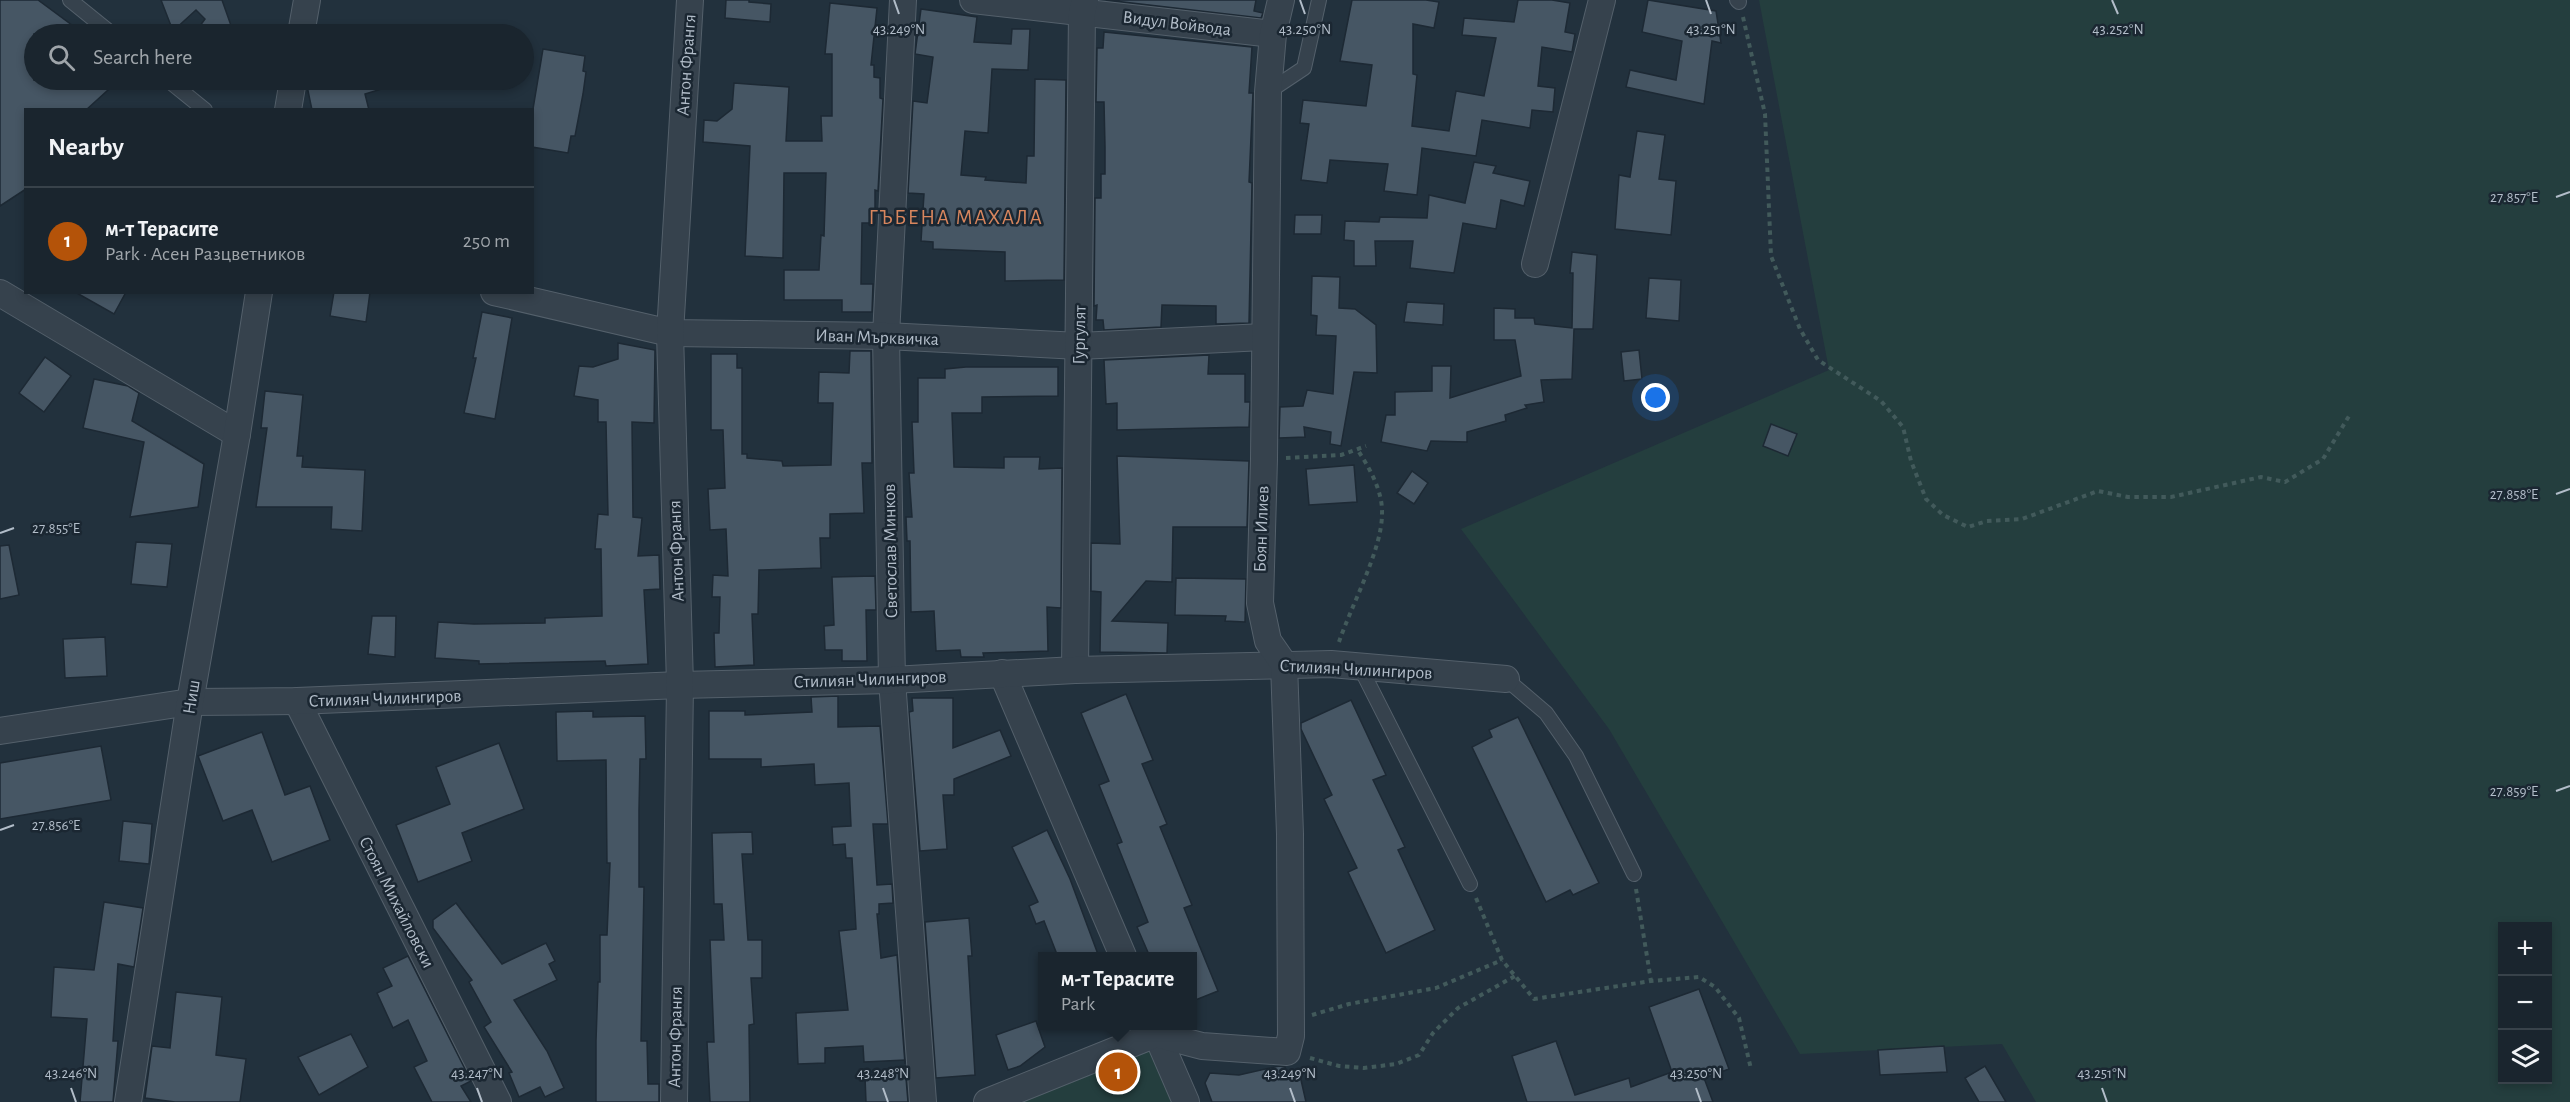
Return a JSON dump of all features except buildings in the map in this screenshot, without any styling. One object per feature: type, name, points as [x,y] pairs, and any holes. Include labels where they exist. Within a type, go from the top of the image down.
[{"type":"street","points":[[303,24],[307,0]]},
{"type":"street","name":"Антон Франгя","points":[[674,1102],[680,686],[670,333],[690,0]]},
{"type":"street","name":"Светослав Минков","points":[[903,0],[886,336],[892,680],[923,1102]]},
{"type":"street","name":"Видул Войвода","points":[[973,0],[1083,6],[1273,34]]},
{"type":"street","name":"Боян Илиев","points":[[1281,0],[1273,34],[1268,92],[1260,603],[1268,641],[1284,664]]},
{"type":"street","points":[[1535,264],[1602,0]]},
{"type":"street","name":"Гургулят","points":[[1075,670],[1083,6]]},
{"type":"street","points":[[288,108],[291,90]]},
{"type":"street","points":[[0,293],[237,434]]},
{"type":"street","name":"Ниш","points":[[128,1102],[190,702],[237,434],[259,294]]},
{"type":"street","name":"Иван Мърквичка","points":[[503,294],[670,333],[886,336],[1079,346],[1264,337]]},
{"type":"street","points":[[987,1102],[1154,1030],[1202,1047],[1289,1044],[1290,834],[1284,664]]},
{"type":"street","name":"Стилиян Чилингиров","points":[[0,731],[190,702],[297,701],[892,680],[1075,670],[1331,664],[1506,679]]},
{"type":"street","points":[[1002,673],[1121,952]]},
{"type":"street","name":"Стоян Михайловски","points":[[297,701],[498,1102]]},
{"type":"street","points":[[1154,1030],[1186,1102]]},
{"type":"lane","points":[[70,0],[100,24]]},
{"type":"lane","points":[[1268,92],[1304,69],[1319,0]]},
{"type":"lane","points":[[180,90],[202,108]]},
{"type":"lane","points":[[1359,665],[1470,884]]},
{"type":"lane","name":"Стилиян Чилингиров","points":[[1506,679],[1546,713],[1576,756],[1634,874]]},
{"type":"path","points":[[1738,1],[1765,114],[1772,256],[1800,329],[1818,360],[1881,401],[1903,427],[1911,461],[1926,499],[1943,515],[1968,527],[1987,521],[2022,519],[2098,491],[2128,497],[2171,497],[2261,477],[2285,482],[2323,459],[2349,416]]},
{"type":"path","points":[[1264,459],[1341,455],[1366,446]]},
{"type":"path","points":[[1331,664],[1347,617],[1372,558],[1383,515],[1382,503],[1370,468],[1357,449]]},
{"type":"path","points":[[1634,874],[1651,981]]},
{"type":"path","points":[[1470,884],[1502,960],[1534,999],[1651,981],[1699,977],[1715,987],[1739,1018],[1751,1069]]},
{"type":"path","points":[[1502,960],[1436,988],[1349,1004],[1311,1015],[1289,1044],[1339,1066],[1364,1068],[1396,1064],[1419,1055],[1433,1033],[1458,1008],[1515,976]]},
{"type":"green space","points":[[1759,0],[2570,0],[2570,1102],[2036,1102],[2002,1044],[1800,1054],[1609,729],[1461,529],[1829,370]]},
{"type":"green space","points":[[1151,1042],[1178,1102],[992,1102]]},
{"type":"place","name":"м-т Терасите","points":[[1118,1072]]},
{"type":"district","name":"ГЪБЕНА МАХАЛА","points":[[956,217]]}]
